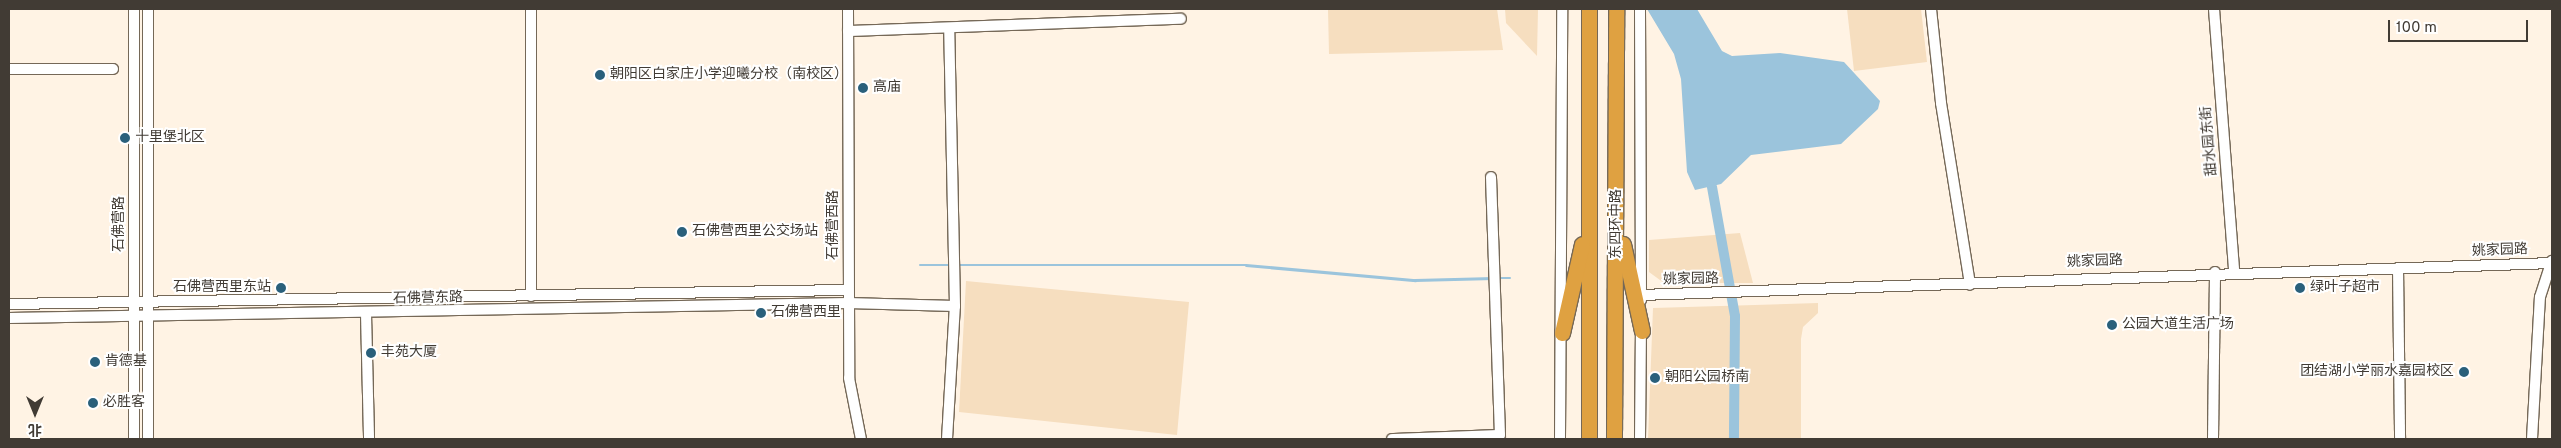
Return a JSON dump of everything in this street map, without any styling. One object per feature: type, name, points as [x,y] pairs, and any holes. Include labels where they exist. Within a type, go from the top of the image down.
[{"type":"highway","name":"东四环中路","points":[[1589,9],[1589,439]]},
{"type":"highway","name":"东四环中路","points":[[1614,439],[1618,218],[1616,9]]},
{"type":"highway","points":[[1562,333],[1588,218]]},
{"type":"highway","points":[[1618,218],[1642,331]]},
{"type":"street","name":"石佛营路","points":[[134,9],[134,439]]},
{"type":"street","name":"石佛营路","points":[[148,9],[148,439]]},
{"type":"street","points":[[531,9],[531,296]]},
{"type":"street","name":"石佛营西路","points":[[848,9],[849,378],[861,439]]},
{"type":"street","points":[[1560,439],[1562,333],[1562,9]]},
{"type":"street","name":"东四环中路","points":[[1640,9],[1642,331],[1640,439]]},
{"type":"street","points":[[1931,9],[1941,103],[1970,286]]},
{"type":"street","name":"甜水园东街","points":[[2214,9],[2234,271]]},
{"type":"street","points":[[848,31],[949,29],[1181,19]]},
{"type":"street","points":[[946,439],[956,306],[949,29]]},
{"type":"street","points":[[9,69],[113,69]]},
{"type":"street","points":[[1392,439],[1500,434],[1491,177]]},
{"type":"street","points":[[2532,439],[2540,296],[2552,262]]},
{"type":"street","name":"姚家园路","points":[[1641,294],[1970,286],[2042,278],[2552,262]]},
{"type":"street","points":[[2398,268],[2400,439]]},
{"type":"street","points":[[2213,439],[2215,272]]},
{"type":"street","name":"石佛营东路","points":[[9,304],[148,304],[848,290]]},
{"type":"street","name":"石佛营东路","points":[[9,318],[134,319],[848,303],[956,306]]},
{"type":"street","points":[[366,314],[369,439]]},
{"type":"shaded area","points":[[1328,9],[1497,9],[1503,50],[1329,54]]},
{"type":"shaded area","points":[[1505,9],[1538,9],[1537,56],[1506,23]]},
{"type":"shaded area","points":[[1847,9],[1921,9],[1927,62],[1854,71]]},
{"type":"shaded area","points":[[1740,233],[1753,283],[1664,283],[1649,272],[1649,240]]},
{"type":"shaded area","points":[[966,281],[1189,302],[1177,435],[959,412]]},
{"type":"shaded area","points":[[1818,303],[1818,313],[1803,327],[1801,339],[1801,439],[1648,439],[1653,308]]},
{"type":"water","points":[[1647,9],[1697,9],[1722,51],[1732,56],[1780,53],[1844,62],[1880,101],[1878,109],[1841,144],[1751,155],[1721,184],[1695,190],[1687,172],[1681,79],[1674,54]]},
{"type":"waterway","points":[[1712,187],[1735,316],[1734,439]]},
{"type":"waterway","points":[[920,265],[951,265]]},
{"type":"waterway","points":[[956,265],[1246,265],[1415,280],[1493,278]]},
{"type":"waterway","points":[[1498,278],[1510,278]]},
{"type":"place","name":"朝阳区白家庄小学迎曦分校（南校区）","points":[[600,75]]},
{"type":"place","name":"高庙","points":[[863,88]]},
{"type":"place","name":"十里堡北区","points":[[125,138]]},
{"type":"place","name":"石佛营西里公交场站","points":[[682,232]]},
{"type":"place","name":"石佛营西里东站","points":[[281,288]]},
{"type":"place","name":"绿叶子超市","points":[[2300,288]]},
{"type":"place","name":"石佛营西里","points":[[761,313]]},
{"type":"place","name":"公园大道生活广场","points":[[2112,325]]},
{"type":"place","name":"丰苑大厦","points":[[371,353]]},
{"type":"place","name":"肯德基","points":[[95,362]]},
{"type":"place","name":"团结湖小学丽水嘉园校区","points":[[2464,372]]},
{"type":"place","name":"朝阳公园桥南","points":[[1655,378]]},
{"type":"place","name":"必胜客","points":[[93,403]]}]
